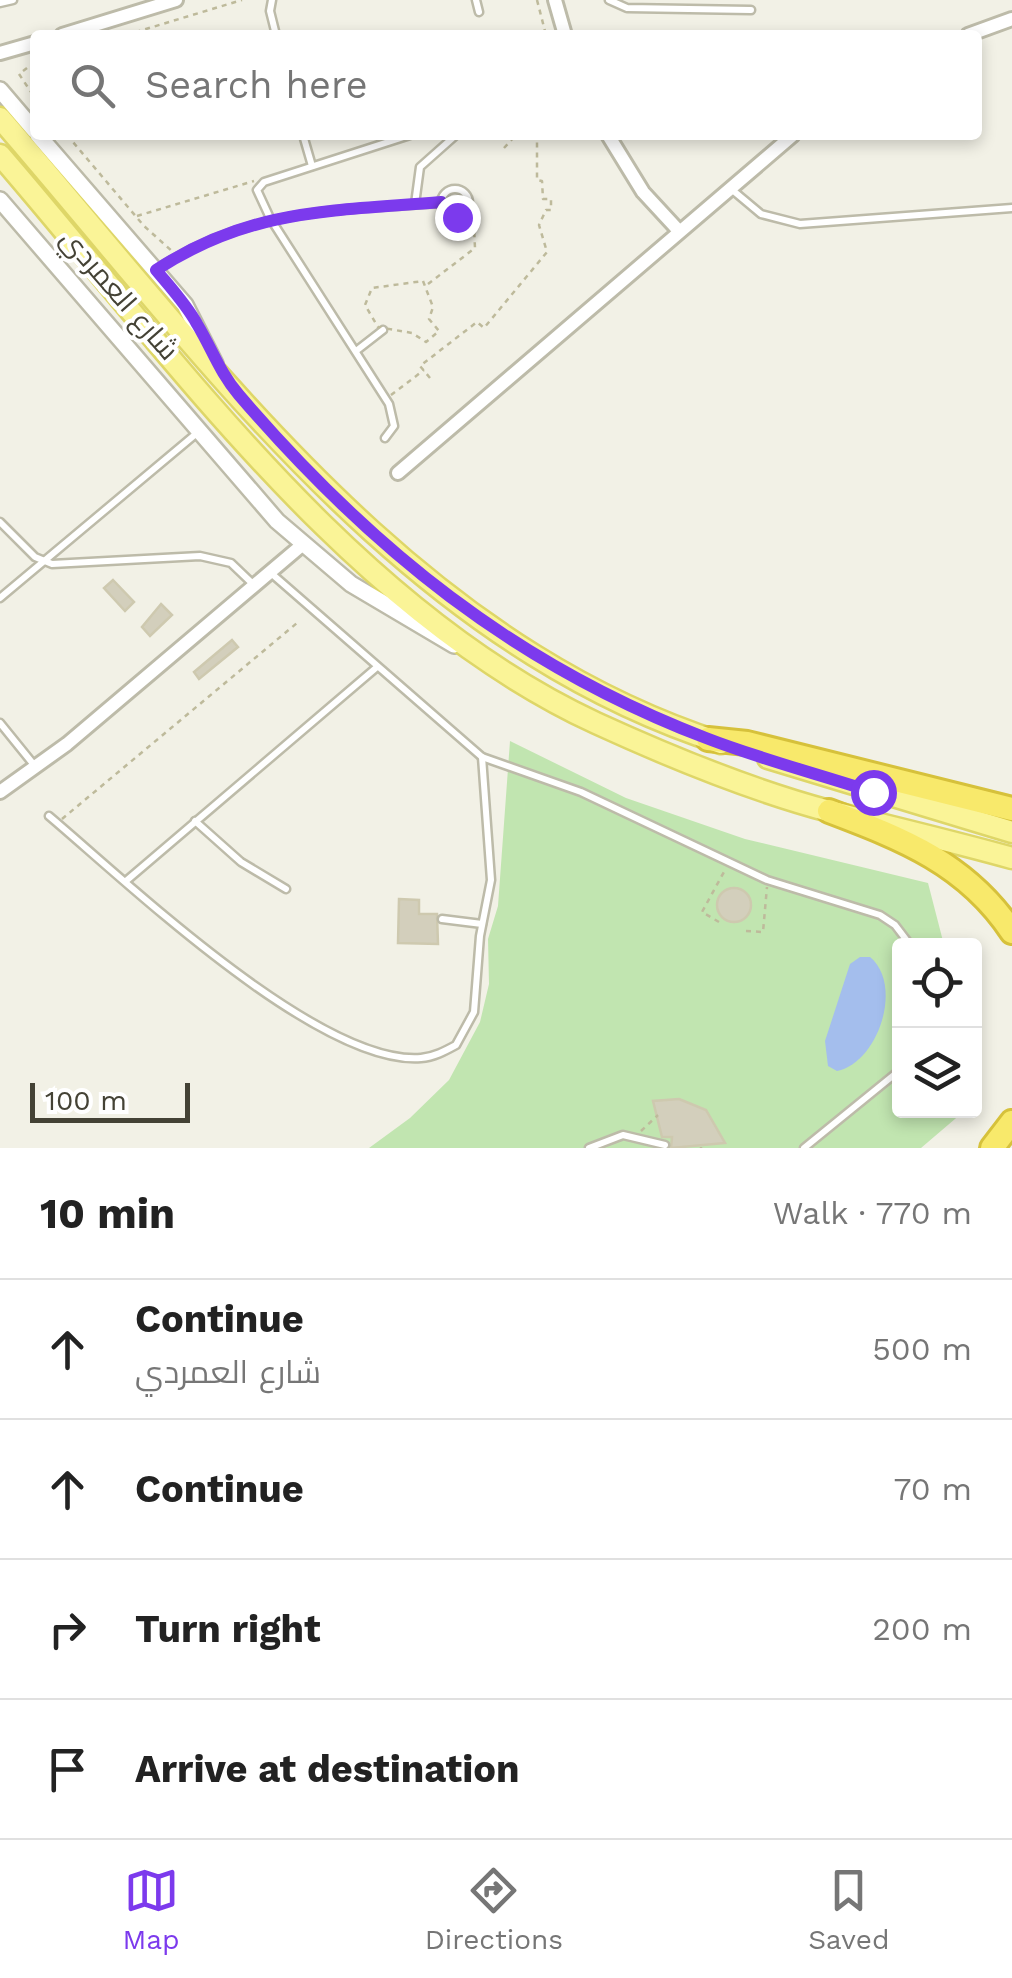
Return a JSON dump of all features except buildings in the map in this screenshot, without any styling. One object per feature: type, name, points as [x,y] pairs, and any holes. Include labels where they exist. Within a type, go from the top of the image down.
[{"type":"highway","points":[[708,739],[766,748],[1012,810]]},
{"type":"highway","points":[[829,811],[904,840],[946,862],[982,893],[1012,932]]},
{"type":"highway","points":[[992,1148],[1012,1122]]},
{"type":"main road","name":"شارع العمردي","points":[[0,118],[330,495],[441,594],[554,665],[708,739],[1012,832]]},
{"type":"main road","name":"شارع العمردي","points":[[0,154],[315,518],[390,586],[492,661],[594,722],[829,811],[1012,858]]},
{"type":"street","points":[[78,30],[176,0]]},
{"type":"street","points":[[554,0],[563,30]]},
{"type":"street","points":[[982,30],[1012,19]]},
{"type":"street","points":[[0,53],[30,44]]},
{"type":"street","points":[[0,90],[30,125]]},
{"type":"street","points":[[43,140],[193,316],[216,368]]},
{"type":"street","points":[[611,140],[642,192],[679,231]]},
{"type":"street","points":[[398,474],[787,140]]},
{"type":"street","points":[[0,200],[198,432],[302,545],[378,602],[492,661]]},
{"type":"street","points":[[0,792],[37,768],[302,545]]},
{"type":"lane","points":[[0,4],[14,0]]},
{"type":"lane","points":[[272,0],[275,30]]},
{"type":"lane","points":[[476,0],[479,12]]},
{"type":"lane","points":[[609,0],[627,8],[750,10]]},
{"type":"lane","points":[[304,140],[312,166]]},
{"type":"lane","points":[[386,438],[394,421],[386,398],[256,194],[260,184],[394,140]]},
{"type":"lane","points":[[415,204],[420,167],[450,140]]},
{"type":"lane","points":[[729,188],[761,214],[800,224],[1012,208]]},
{"type":"lane","points":[[458,189],[468,198],[466,212],[452,217],[441,202],[444,194],[458,189]]},
{"type":"lane","points":[[156,270],[177,256],[270,218],[300,212],[441,202]]},
{"type":"lane","points":[[356,350],[382,330]]},
{"type":"lane","points":[[0,598],[198,432]]},
{"type":"lane","points":[[0,522],[42,562],[200,556],[231,563],[256,587]]},
{"type":"lane","points":[[272,574],[482,757],[581,792],[767,880],[880,915],[905,938]]},
{"type":"lane","points":[[126,881],[377,667]]},
{"type":"lane","points":[[0,723],[37,768]]},
{"type":"lane","points":[[48,816],[286,1008],[351,1043],[401,1057],[439,1054],[456,1045],[474,1012],[491,866],[482,757]]},
{"type":"lane","points":[[196,821],[241,862],[286,889]]},
{"type":"lane","points":[[442,918],[482,924]]},
{"type":"lane","points":[[804,1148],[892,1076]]},
{"type":"lane","points":[[589,1148],[610,1138],[636,1136],[665,1146]]},
{"type":"path","points":[[143,30],[242,0]]},
{"type":"path","points":[[536,0],[545,30]]},
{"type":"path","points":[[30,66],[19,74],[30,90]]},
{"type":"path","points":[[70,140],[136,216],[177,256]]},
{"type":"path","points":[[504,148],[515,140]]},
{"type":"path","points":[[430,378],[420,366],[476,322],[484,328],[547,252],[539,225],[546,210],[551,210],[552,199],[543,199],[542,181],[537,180],[537,140]]},
{"type":"path","points":[[136,216],[248,182],[260,184]]},
{"type":"path","points":[[426,285],[475,248],[474,228],[466,212]]},
{"type":"path","points":[[423,281],[426,285],[433,308],[430,319],[439,331],[426,342],[412,333],[382,330],[366,308],[372,288],[423,281]]},
{"type":"path","points":[[435,334],[445,347]]},
{"type":"path","points":[[386,398],[424,370]]},
{"type":"path","points":[[58,823],[296,623]]},
{"type":"path","points":[[719,922],[702,912],[728,864]]},
{"type":"path","points":[[746,931],[763,932],[767,880]]},
{"type":"path","points":[[636,1136],[658,1115]]},
{"type":"green space","points":[[510,741],[626,798],[745,839],[928,883],[942,938],[892,938],[892,1118],[956,1118],[921,1148],[369,1148],[410,1118],[449,1080],[480,1022],[489,984],[488,939],[498,906]]},
{"type":"water","points":[[860,957],[870,957],[880,970],[885,986],[882,1021],[864,1054],[837,1071],[828,1066],[825,1041],[850,964]]},
{"type":"route","points":[[457,217],[444,212],[441,202],[290,213],[186,252],[156,270],[193,316],[216,368],[240,396],[348,513],[456,605],[554,665],[655,716],[708,739],[873,792]]}]
